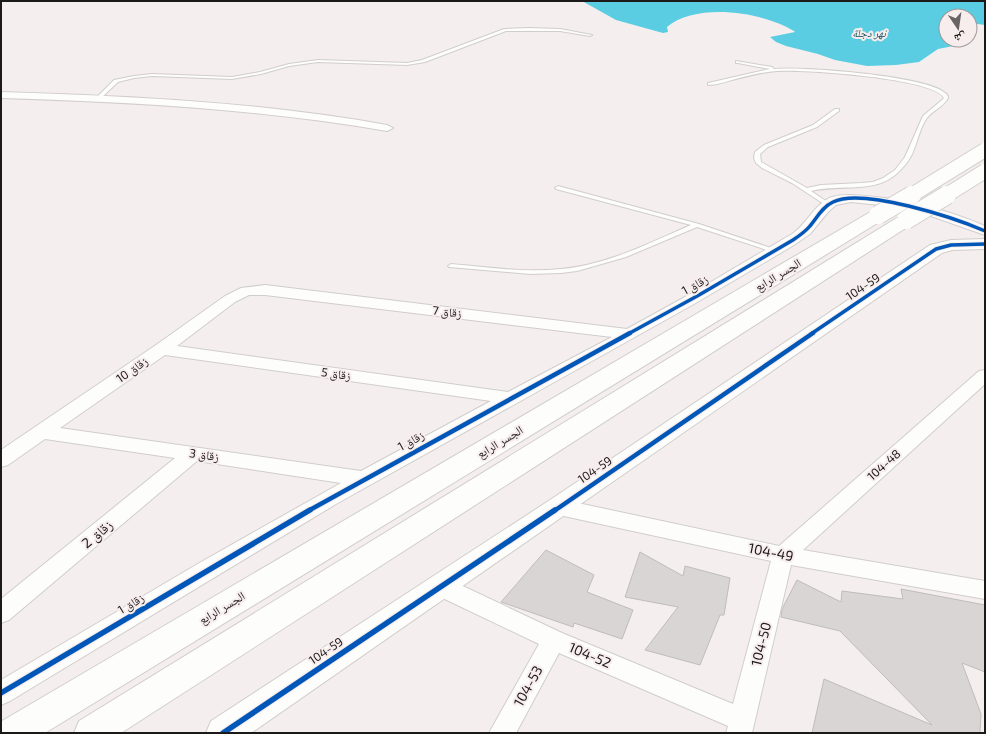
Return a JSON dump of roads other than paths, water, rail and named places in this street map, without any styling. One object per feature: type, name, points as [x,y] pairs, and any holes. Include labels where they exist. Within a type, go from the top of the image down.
[{"type":"main road","name":"الجسر الرابع","points":[[14,733],[985,150]]},
{"type":"main road","name":"الجسر الرابع","points":[[91,733],[985,171]]},
{"type":"main road","name":"104-59","points":[[223,733],[559,507],[936,249],[951,245],[985,244]]},
{"type":"street","points":[[1,95],[98,98],[210,106],[338,118],[387,128]]},
{"type":"street","points":[[827,204],[837,200],[850,198],[894,204],[952,218],[985,230]]},
{"type":"street","name":"زقاق 1","points":[[1,693],[279,528],[509,398],[630,334],[775,250],[803,233],[827,204]]},
{"type":"street","name":"زقاق 7","points":[[265,290],[630,334]]},
{"type":"street","name":"زقاق 10","points":[[1,460],[44,432],[230,299],[246,291],[265,290]]},
{"type":"street","name":"زقاق 5","points":[[162,349],[509,398]]},
{"type":"street","name":"104-48","points":[[783,555],[985,375]]},
{"type":"street","name":"زقاق 3","points":[[44,432],[365,479]]},
{"type":"street","name":"زقاق 2","points":[[1,613],[193,454]]},
{"type":"street","name":"104-49","points":[[559,507],[783,555],[985,590]]},
{"type":"street","name":"104-50","points":[[740,727],[783,555]]},
{"type":"street","name":"104-52","points":[[440,586],[740,727]]},
{"type":"street","name":"104-53","points":[[502,733],[554,640]]},
{"type":"lane","points":[[98,98],[116,81],[134,77],[152,75],[232,78],[261,73],[289,65],[318,61],[407,64],[423,61],[505,30],[560,30],[590,35]]},
{"type":"lane","points":[[738,62],[781,69],[896,79],[937,90],[946,98],[943,103],[926,115],[920,125],[916,141],[906,159],[885,180],[874,184],[831,185],[806,190]]},
{"type":"lane","points":[[710,84],[781,69]]},
{"type":"lane","points":[[827,204],[806,190],[764,167],[757,158],[757,153],[766,146],[815,126],[837,110]]},
{"type":"lane","points":[[558,188],[697,224],[775,250]]},
{"type":"lane","points":[[451,266],[535,273],[576,270],[614,260],[697,224]]},
{"type":"water","name":"نهر دجلة","points":[[582,1],[985,1],[985,25],[978,24],[978,8],[938,8],[938,48],[943,48],[938,49],[919,62],[896,65],[867,66],[835,60],[786,46],[776,42],[770,37],[795,32],[794,31],[781,24],[765,19],[730,12],[695,14],[680,19],[667,27],[668,32],[663,33],[616,20]]}]
